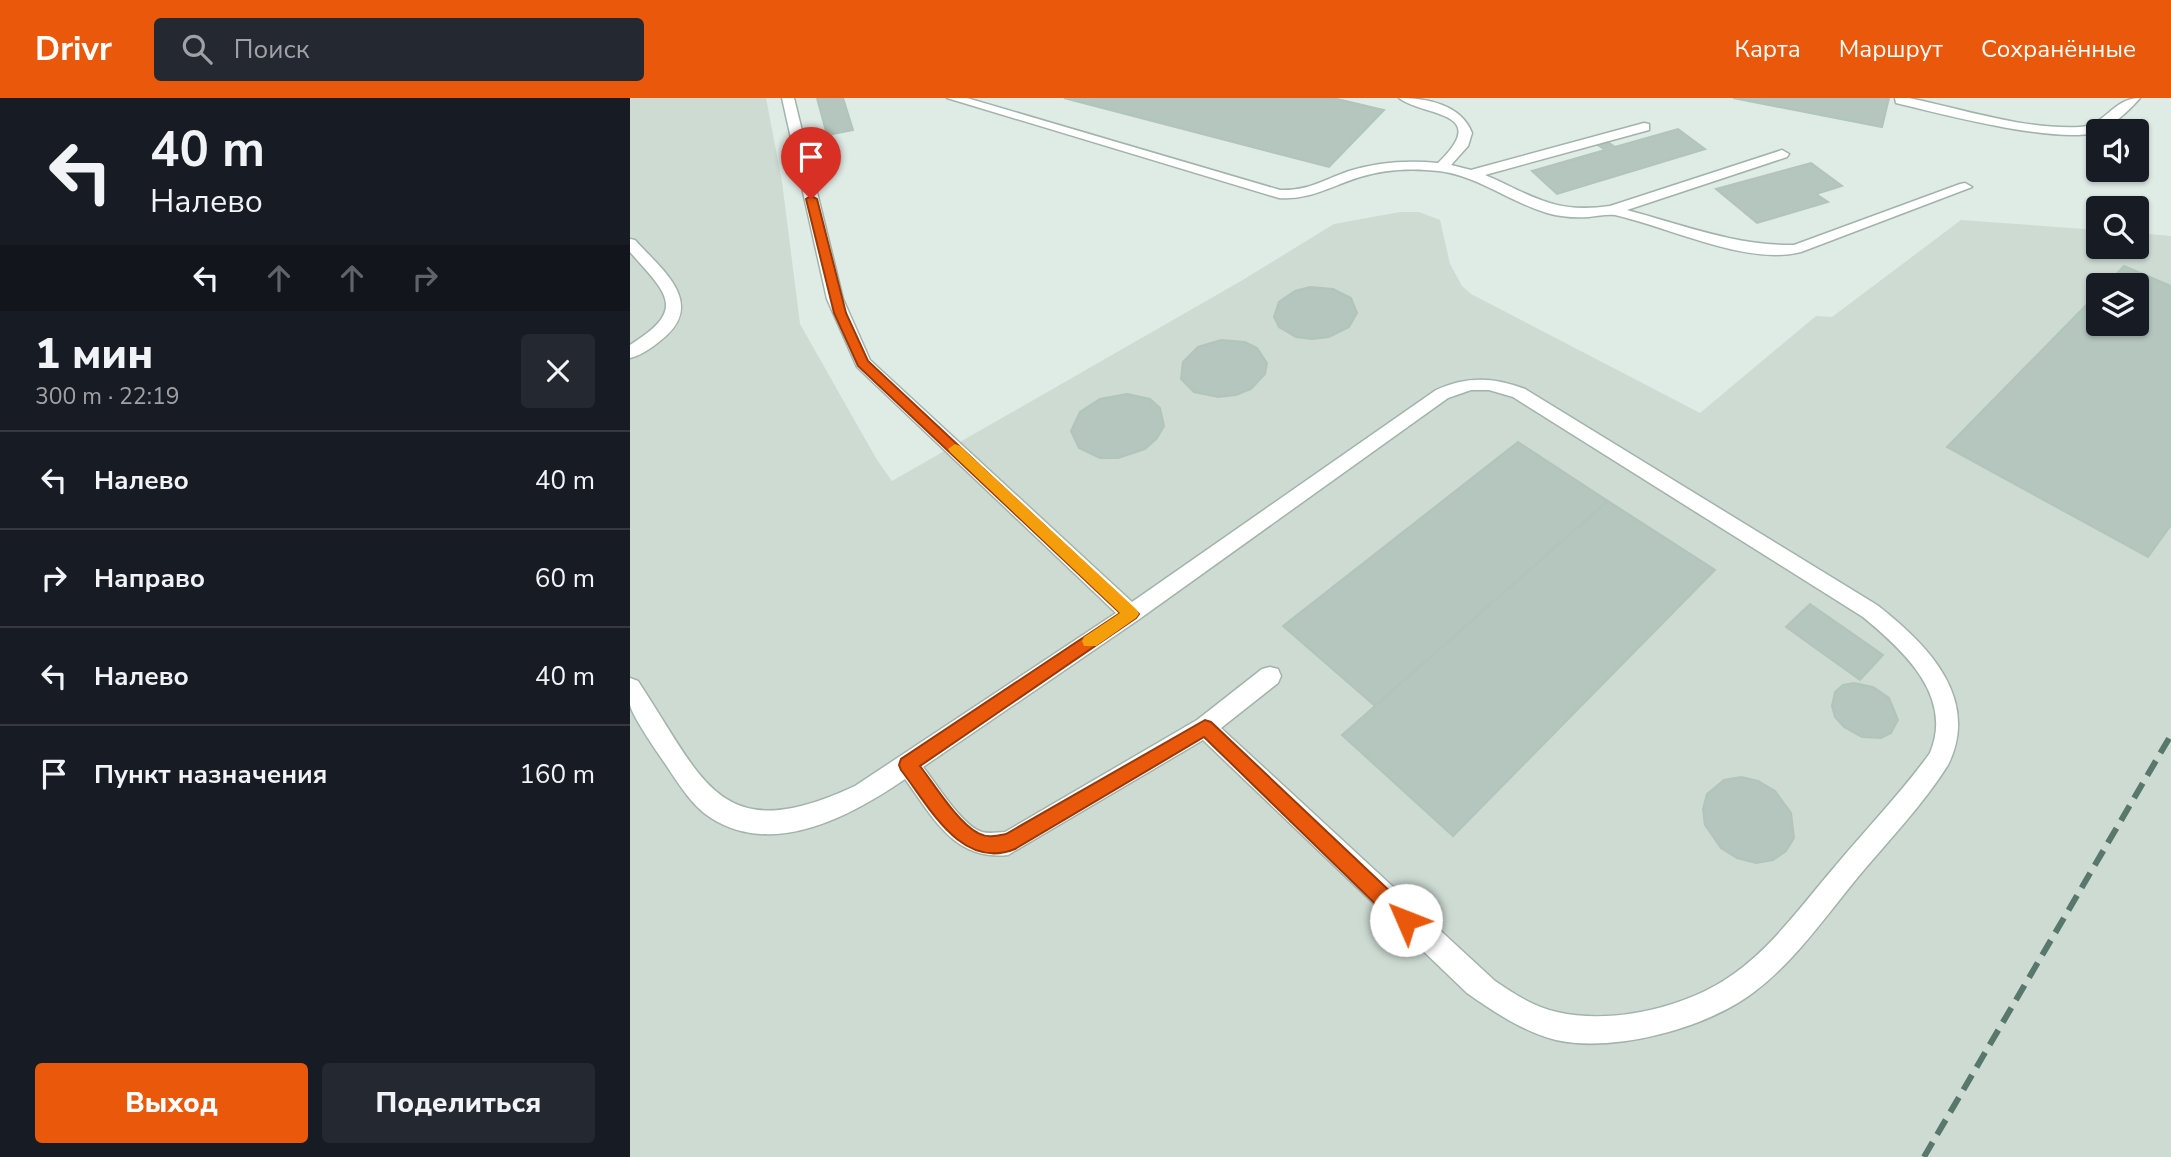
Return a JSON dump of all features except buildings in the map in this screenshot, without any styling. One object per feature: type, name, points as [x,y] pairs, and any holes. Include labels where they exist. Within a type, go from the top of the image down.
[{"type":"lane","points":[[788,98],[835,299],[863,363],[1131,614]]},
{"type":"lane","points":[[953,98],[1279,194],[1302,196],[1359,173],[1441,167],[1472,174],[1546,207],[1567,213],[1612,210],[1782,154]]},
{"type":"lane","points":[[1405,98],[1444,110],[1462,127],[1465,136],[1463,145],[1441,167]]},
{"type":"lane","points":[[1900,100],[2059,131],[2087,132],[2095,129],[2134,98]]},
{"type":"lane","points":[[1472,174],[1644,127]]},
{"type":"lane","points":[[1612,210],[1749,248],[1776,251],[1796,248],[1965,187]]},
{"type":"lane","points":[[630,243],[671,291],[677,303],[676,312],[654,338],[630,353]]},
{"type":"lane","points":[[630,688],[697,789],[718,810],[766,824],[798,820],[831,809],[863,794],[908,765],[1131,614],[1442,394],[1461,384],[1480,382],[1498,384],[1519,393],[1870,611],[1898,632],[1936,680],[1948,710],[1947,734],[1941,755],[1776,956],[1741,986],[1696,1008],[1648,1025],[1602,1028],[1559,1027],[1532,1018],[1519,1013],[1476,984],[1205,727]]},
{"type":"lane","points":[[908,765],[962,833],[976,842],[990,845],[1008,843],[1205,727],[1270,676]]},
{"type":"shaded area","points":[[630,98],[766,98],[782,182],[800,324],[877,460],[892,481],[1241,281],[1334,224],[1400,212],[1419,212],[1440,220],[1450,264],[1462,286],[1471,294],[1700,413],[1816,316],[1832,317],[1961,220],[2086,229],[2086,259],[2149,259],[2149,234],[2171,236],[2171,1157],[630,1157]]},
{"type":"railway","points":[[1924,1157],[2171,735]]},
{"type":"slow traffic","points":[[955,449],[1131,614],[1090,641]]},
{"type":"route","points":[[811,199],[835,299],[863,363],[1131,614],[908,765],[962,833],[976,842],[990,845],[1008,843],[1205,727],[1406,920]]}]
